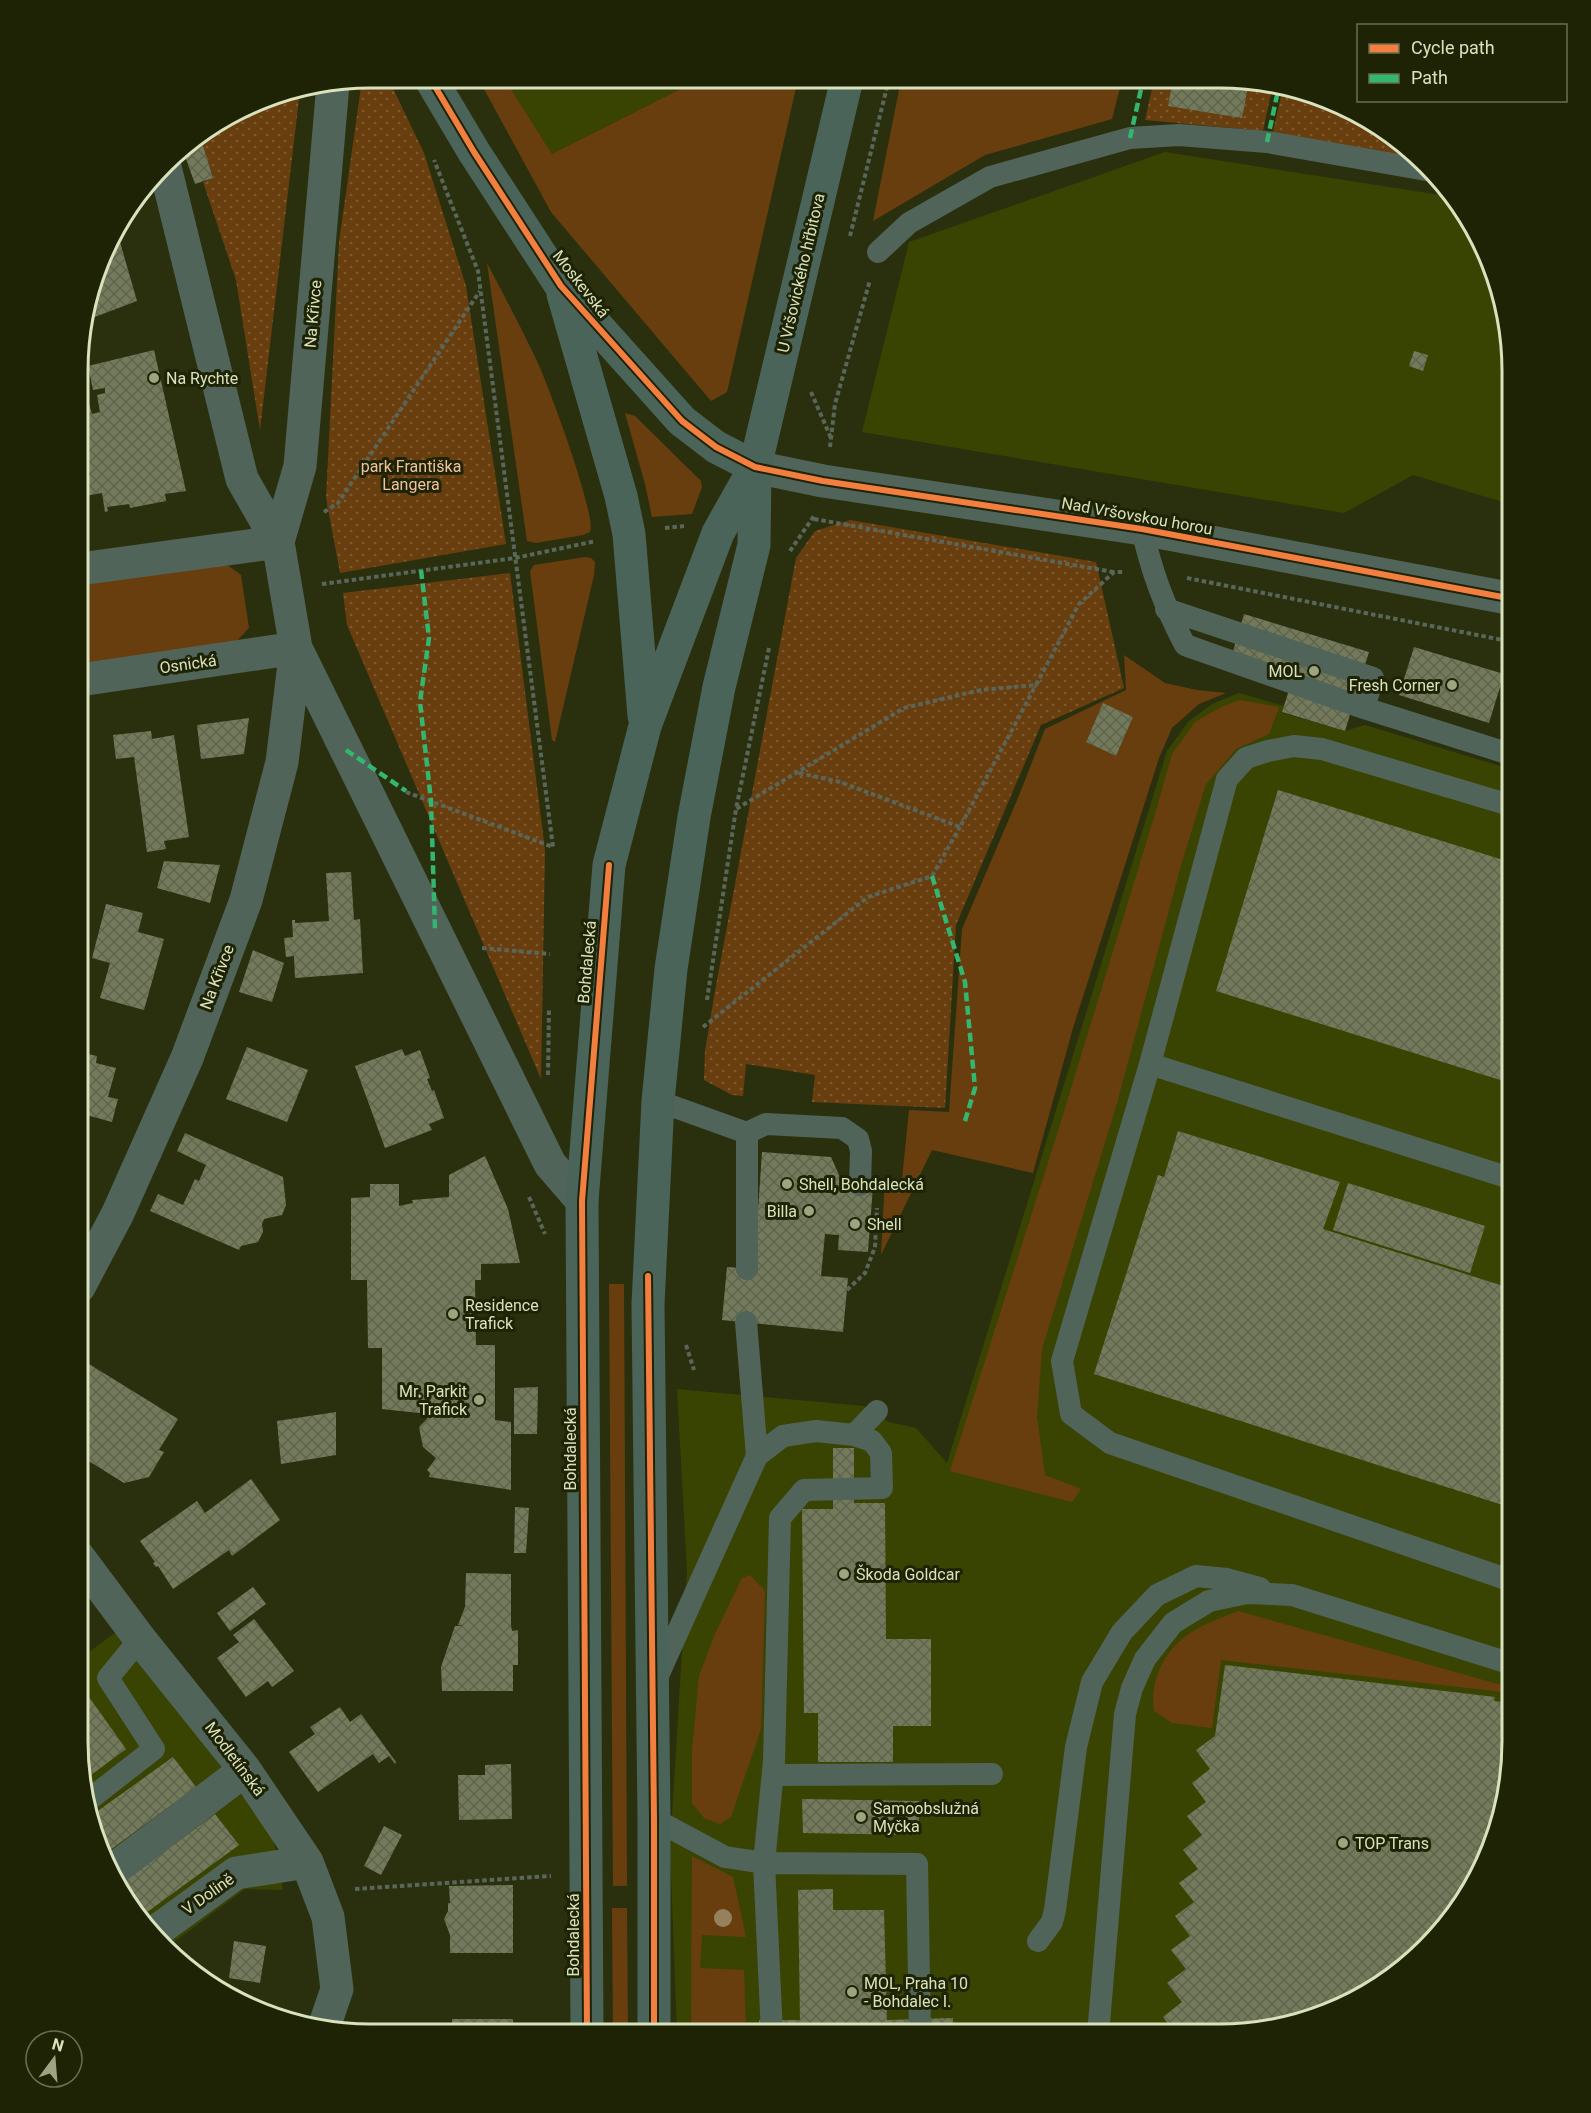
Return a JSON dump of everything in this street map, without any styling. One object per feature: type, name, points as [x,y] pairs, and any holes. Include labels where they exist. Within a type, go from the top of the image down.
[{"type":"main road","name":"Moskevská","points":[[436,88],[474,152],[561,286],[682,421],[716,447],[755,467]]},
{"type":"main road","name":"U Vršovického hřbitova","points":[[755,467],[845,88]]},
{"type":"main road","points":[[561,286],[621,496],[629,534],[645,726]]},
{"type":"main road","points":[[654,2024],[648,1276],[658,1101],[671,969],[694,817],[719,687],[754,545],[755,467]]},
{"type":"main road","name":"Bohdalecká","points":[[587,2024],[582,1201],[609,865],[645,726],[718,533],[755,467]]},
{"type":"street","name":"Na Křivce","points":[[278,542],[300,466],[332,91]]},
{"type":"street","name":"Na Křivce","points":[[88,1270],[118,1213],[187,1058],[246,900],[282,762],[296,648],[278,542],[242,479],[167,176]]},
{"type":"street","name":"Nad Vršovskou horou","points":[[755,467],[823,481],[1142,529],[1502,596]]},
{"type":"street","points":[[88,568],[278,542]]},
{"type":"street","name":"Na Křivce","points":[[296,648],[550,1164],[582,1201]]},
{"type":"street","name":"Osnická","points":[[88,679],[296,648]]},
{"type":"street","name":"Modletínská","points":[[88,1569],[245,1770],[313,1877],[328,1917],[337,1989],[326,2021]]},
{"type":"street","points":[[118,1866],[245,1770]]},
{"type":"street","name":"V Dolině","points":[[160,1929],[236,1872],[313,1877]]},
{"type":"lane","points":[[878,252],[909,223],[990,177],[1130,138],[1179,135],[1267,142],[1417,168]]},
{"type":"lane","points":[[1142,529],[1152,571],[1166,609],[1185,645],[1364,708],[1502,752]]},
{"type":"lane","points":[[1166,609],[1373,678],[1364,708]]},
{"type":"lane","points":[[1502,803],[1322,749],[1294,746],[1246,758],[1227,779],[1150,1064],[1062,1361],[1071,1414],[1110,1443],[1502,1578]]},
{"type":"lane","points":[[1150,1064],[1502,1176]]},
{"type":"lane","points":[[658,1101],[747,1133],[766,1124],[842,1128],[858,1139],[861,1151],[860,1185]]},
{"type":"lane","points":[[747,1133],[747,1269]]},
{"type":"lane","points":[[747,1322],[757,1456]]},
{"type":"lane","points":[[854,1435],[877,1411]]},
{"type":"lane","points":[[652,1689],[757,1456],[783,1436],[816,1431],[854,1435],[872,1440],[881,1453],[882,1488],[804,1490],[780,1518],[773,1775],[764,1863],[772,2024]]},
{"type":"lane","points":[[1038,1941],[1052,1923],[1055,1910],[1076,1747],[1092,1682],[1122,1632],[1157,1595],[1196,1576],[1227,1579],[1288,1595],[1502,1661]]},
{"type":"lane","points":[[1099,2024],[1125,1714],[1132,1688],[1145,1659],[1173,1623],[1209,1600],[1247,1593],[1288,1595]]},
{"type":"lane","points":[[94,1796],[154,1749],[108,1678],[140,1638]]},
{"type":"lane","points":[[773,1775],[992,1774]]},
{"type":"lane","points":[[654,1819],[725,1857],[764,1863],[917,1864],[920,2024]]},
{"type":"path","points":[[848,242],[887,88]]},
{"type":"path","points":[[406,791],[553,847],[478,271],[431,151]]},
{"type":"path","points":[[814,381],[811,392],[831,438],[835,404],[878,252]]},
{"type":"path","points":[[278,542],[338,503],[480,290]]},
{"type":"path","points":[[813,519],[1114,572],[1152,571],[1502,640]]},
{"type":"path","points":[[286,588],[516,558],[680,525],[718,533]]},
{"type":"path","points":[[703,1027],[868,897],[932,876],[1079,604],[1114,572]]},
{"type":"path","points":[[769,647],[736,809],[904,708],[981,690],[1036,685]]},
{"type":"path","points":[[799,773],[840,782],[960,827]]},
{"type":"path","points":[[441,944],[550,954]]},
{"type":"path","points":[[847,1290],[865,1273],[875,1247],[878,1205]]},
{"type":"path","points":[[313,1877],[555,1876]]},
{"type":"shaded area","points":[[510,88],[682,88],[552,154]]},
{"type":"shaded area","points":[[1165,152],[1441,195],[1465,230],[1481,263],[1497,316],[1502,353],[1502,502],[1413,475],[1344,513],[862,432],[909,242]]},
{"type":"shaded area","points":[[1239,693],[1284,706],[1282,713],[1345,731],[1365,725],[1502,767],[1502,1760],[1493,1815],[1481,1850],[1465,1883],[1444,1914],[1420,1942],[1392,1966],[1361,1987],[1328,2003],[1275,2019],[1238,2024],[677,2024],[670,1848],[687,1571],[677,1389],[864,1406],[889,1422],[916,1428],[947,1463],[1167,751],[1189,721],[1212,704]]},
{"type":"shaded area","points":[[119,1630],[273,1836],[283,1890],[245,1889],[172,1943],[147,1914],[118,1867],[98,1815],[89,1760],[88,1653]]},
{"type":"green space","name":"park Františka Langera","points":[[393,88],[424,153],[466,286],[506,544],[340,573],[326,498],[339,242],[361,89]]},
{"type":"green space","points":[[483,88],[510,88],[552,154],[682,88],[796,88],[727,392],[711,401],[551,212]]},
{"type":"green space","points":[[899,88],[1120,88],[1112,119],[985,155],[873,221]]},
{"type":"green space","points":[[1152,88],[1220,88],[1271,93],[1263,131],[1145,120]]},
{"type":"green space","points":[[1281,95],[1328,110],[1361,126],[1404,158],[1272,136]]},
{"type":"green space","points":[[299,98],[260,430],[236,280],[203,182],[213,178],[203,144],[246,118]]},
{"type":"green space","points":[[487,263],[537,361],[551,395],[586,502],[590,532],[583,535],[536,543],[527,541]]},
{"type":"green space","points":[[625,413],[635,416],[701,481],[702,487],[692,514],[652,517]]},
{"type":"green space","points":[[850,520],[1096,562],[1124,688],[1041,725],[956,925],[945,1108],[812,1102],[815,1075],[746,1064],[743,1096],[732,1095],[704,1080],[705,1051],[715,991],[796,558],[815,531]]},
{"type":"green space","points":[[585,557],[595,562],[594,575],[555,742],[552,740],[530,571],[534,565]]},
{"type":"green space","points":[[226,564],[241,575],[249,628],[233,645],[88,666],[88,581]]},
{"type":"green space","points":[[510,573],[545,850],[541,1079],[347,625],[343,593]]},
{"type":"green space","points":[[1124,655],[1165,683],[1226,693],[1199,704],[1172,728],[1159,758],[1073,1028],[1033,1173],[932,1150],[881,1255],[885,1178],[902,1179],[909,1110],[949,1112],[962,929],[1045,729],[1126,690]],"holes":[[[1103,704],[1133,717],[1116,756],[1086,742]]]},
{"type":"green space","points":[[1240,700],[1279,707],[1269,734],[1236,749],[1206,784],[1181,865],[1117,1103],[1042,1349],[1037,1417],[1045,1475],[1081,1489],[1072,1502],[950,1471],[1058,1131],[1172,754],[1195,722],[1221,707]]},
{"type":"green space","points":[[609,1284],[624,1284],[627,1886],[613,1886]]},
{"type":"green space","points":[[750,1575],[765,1591],[761,1729],[731,1817],[720,1824],[704,1818],[692,1803],[692,1751],[699,1676],[715,1634],[742,1578]]},
{"type":"green space","points":[[1238,1611],[1502,1685],[1502,1692],[1221,1660],[1212,1728],[1172,1723],[1154,1711],[1156,1679],[1170,1651],[1204,1625]]},
{"type":"green space","points":[[692,1856],[733,1877],[746,1937],[702,1935],[700,1968],[744,1970],[746,2024],[691,2024]]},
{"type":"green space","points":[[612,1908],[627,1908],[628,2024],[613,2024]]},
{"type":"building","points":[[1171,88],[1247,90],[1242,118],[1168,106]]},
{"type":"building","points":[[203,144],[213,178],[195,184],[186,158]]},
{"type":"building","points":[[120,242],[137,301],[94,317],[104,280]]},
{"type":"building","points":[[154,350],[186,491],[165,494],[166,501],[130,508],[129,504],[107,507],[108,511],[105,512],[102,493],[88,496],[88,475],[90,475],[88,400],[92,414],[100,412],[97,395],[105,393],[105,388],[93,390],[88,366]]},
{"type":"building","points":[[1414,351],[1428,355],[1423,371],[1409,366]]},
{"type":"building","points":[[1244,614],[1369,652],[1345,731],[1282,712],[1290,687],[1228,668]]},
{"type":"building","name":"Fresh Corner","points":[[1414,647],[1502,673],[1502,681],[1489,723],[1399,695]]},
{"type":"building","points":[[1103,703],[1133,717],[1116,756],[1086,742]]},
{"type":"building","points":[[249,718],[244,754],[201,759],[197,725]]},
{"type":"building","points":[[151,731],[152,739],[174,735],[189,837],[164,841],[166,849],[147,852],[134,757],[116,759],[113,735]]},
{"type":"building","points":[[1278,790],[1502,860],[1502,1081],[1216,991]]},
{"type":"building","points":[[164,861],[220,865],[210,903],[157,888]]},
{"type":"building","points":[[351,872],[354,920],[360,919],[363,973],[295,978],[294,956],[286,957],[284,938],[293,937],[292,920],[295,920],[295,923],[329,921],[326,873]]},
{"type":"building","points":[[106,904],[143,913],[138,932],[164,939],[144,1010],[100,998],[110,963],[92,958]]},
{"type":"building","points":[[253,950],[284,963],[272,1002],[239,992]]},
{"type":"building","points":[[247,1047],[308,1070],[287,1122],[226,1099]]},
{"type":"building","points":[[402,1049],[405,1056],[420,1050],[430,1078],[427,1079],[432,1091],[434,1090],[444,1118],[429,1124],[432,1130],[385,1148],[355,1066]]},
{"type":"building","points":[[88,1054],[97,1056],[96,1063],[116,1068],[108,1097],[118,1099],[112,1122],[88,1115]]},
{"type":"building","points":[[1178,1131],[1340,1182],[1323,1229],[1502,1286],[1502,1505],[1094,1374],[1158,1175],[1164,1177]]},
{"type":"building","points":[[185,1133],[283,1177],[286,1205],[282,1215],[264,1219],[263,1232],[258,1242],[241,1246],[239,1250],[150,1211],[158,1194],[183,1205],[195,1179],[199,1181],[206,1165],[177,1151]]},
{"type":"building","points":[[762,1152],[831,1157],[843,1184],[873,1186],[868,1252],[838,1250],[839,1235],[825,1234],[821,1276],[848,1278],[843,1332],[722,1320],[727,1267],[754,1269]]},
{"type":"building","points":[[485,1156],[508,1209],[520,1263],[481,1264],[481,1280],[475,1280],[476,1345],[495,1345],[495,1420],[511,1422],[511,1490],[429,1477],[430,1473],[427,1470],[436,1458],[423,1447],[419,1427],[427,1419],[428,1414],[382,1409],[382,1348],[368,1348],[367,1280],[351,1280],[351,1198],[370,1197],[370,1184],[399,1184],[399,1206],[413,1203],[412,1200],[449,1197],[449,1175]]},
{"type":"building","points":[[1348,1183],[1485,1226],[1470,1273],[1333,1230]]},
{"type":"building","points":[[89,1364],[178,1419],[159,1450],[164,1452],[149,1477],[124,1483],[88,1461]]},
{"type":"building","points":[[538,1387],[537,1434],[514,1434],[514,1388]]},
{"type":"building","points":[[336,1412],[336,1455],[281,1464],[277,1421]]},
{"type":"building","name":"Škoda Goldcar","points":[[833,1448],[854,1448],[854,1503],[885,1503],[886,1639],[931,1639],[931,1726],[893,1726],[893,1762],[818,1762],[818,1713],[804,1713],[802,1509],[833,1509]]},
{"type":"building","points":[[251,1479],[280,1520],[232,1556],[229,1550],[173,1589],[140,1541],[197,1501],[205,1513]]},
{"type":"building","points":[[515,1507],[529,1508],[526,1553],[514,1553]]},
{"type":"building","points":[[466,1573],[511,1574],[511,1625],[512,1631],[518,1630],[518,1665],[513,1665],[513,1691],[442,1691],[441,1667],[455,1626],[464,1626],[458,1625],[465,1607]]},
{"type":"building","points":[[253,1587],[266,1604],[230,1631],[217,1613]]},
{"type":"building","points":[[254,1619],[294,1671],[272,1687],[268,1681],[246,1697],[217,1658],[239,1642],[233,1635]]},
{"type":"building","name":"TOP Trans","points":[[1225,1665],[1495,1697],[1494,1701],[1502,1702],[1500,1779],[1487,1833],[1465,1883],[1444,1914],[1420,1942],[1392,1966],[1361,1987],[1328,2003],[1293,2015],[1238,2024],[1168,2024],[1163,2017],[1182,2002],[1167,1983],[1186,1969],[1171,1950],[1190,1936],[1175,1916],[1194,1902],[1179,1883],[1198,1869],[1183,1850],[1202,1835],[1187,1816],[1206,1802],[1192,1783],[1210,1769],[1196,1750],[1215,1736]]},
{"type":"building","points":[[88,1696],[126,1749],[91,1775]]},
{"type":"building","points":[[340,1707],[350,1722],[361,1714],[396,1762],[395,1764],[389,1756],[379,1763],[373,1754],[318,1792],[289,1752],[315,1734],[310,1727]]},
{"type":"building","points":[[173,1757],[196,1787],[110,1850],[97,1811]]},
{"type":"building","points":[[511,1764],[512,1819],[459,1820],[458,1775],[485,1775],[485,1765]]},
{"type":"building","name":"Samoobslužná Myčka","points":[[802,1799],[919,1801],[919,1835],[803,1833]]},
{"type":"building","points":[[215,1814],[239,1845],[146,1913],[125,1881]]},
{"type":"building","points":[[384,1826],[402,1835],[381,1875],[364,1866]]},
{"type":"building","points":[[513,1885],[513,1953],[450,1953],[450,1935],[444,1919],[448,1911],[448,1903],[450,1903],[449,1886]]},
{"type":"building","points":[[833,1889],[833,1910],[884,1910],[887,2020],[953,2018],[953,2024],[759,2024],[759,2020],[800,2020],[798,1890]]},
{"type":"building","points":[[234,1941],[266,1946],[260,1983],[229,1978]]},
{"type":"building","points":[[452,2019],[513,2019],[513,2024],[452,2024]]},
{"type":"marked path","points":[[1130,138],[1141,88]]},
{"type":"marked path","points":[[1267,142],[1277,94]]},
{"type":"marked path","points":[[421,570],[429,638],[420,702],[431,801],[435,930]]},
{"type":"marked path","points":[[346,750],[406,791]]},
{"type":"marked path","points":[[932,876],[965,982],[975,1088],[965,1121]]},
{"type":"cycle path","points":[[436,88],[474,152],[561,286],[682,421],[716,447],[755,467],[823,481],[1142,529],[1502,597]]},
{"type":"cycle path","points":[[587,2024],[582,1201],[609,865]]},
{"type":"cycle path","points":[[648,1276],[654,2024]]},
{"type":"place","name":"Na Rychte","points":[[154,378]]},
{"type":"place","name":"MOL","points":[[1314,671]]},
{"type":"place","name":"Fresh Corner","points":[[1452,685]]},
{"type":"place","name":"Shell, Bohdalecká","points":[[787,1184]]},
{"type":"place","name":"Billa","points":[[809,1211]]},
{"type":"place","name":"Shell","points":[[855,1224]]},
{"type":"place","name":"Residence Trafick","points":[[453,1314]]},
{"type":"place","name":"Mr. Parkit Trafick","points":[[479,1400]]},
{"type":"place","name":"Škoda Goldcar","points":[[844,1574]]},
{"type":"place","name":"Samoobslužná Myčka","points":[[861,1817]]},
{"type":"place","name":"TOP Trans","points":[[1343,1843]]},
{"type":"place","name":"MOL, Praha 10 - Bohdalec I.","points":[[852,1992]]}]
